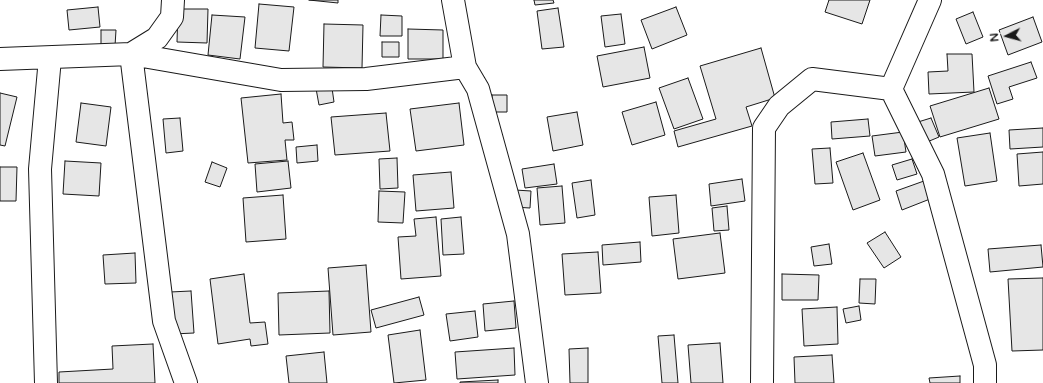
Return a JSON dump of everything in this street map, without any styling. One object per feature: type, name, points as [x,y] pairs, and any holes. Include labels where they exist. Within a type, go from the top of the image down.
[{"type":"street","points":[[131,54],[157,38],[172,17],[173,0]]},
{"type":"street","points":[[453,0],[465,67],[478,89],[518,234],[537,383]]},
{"type":"street","points":[[930,0],[892,89],[933,174],[985,365],[985,383]]},
{"type":"street","points":[[131,54],[164,321],[186,383]]},
{"type":"street","points":[[0,59],[131,54],[281,80],[366,79],[465,67]]},
{"type":"street","points":[[46,383],[40,169],[50,58]]},
{"type":"street","points":[[762,383],[764,128],[779,106],[812,79],[892,89]]},
{"type":"building","points":[[309,0],[338,0],[338,3]]},
{"type":"building","points":[[534,0],[553,0],[554,3],[535,5]]},
{"type":"building","points":[[829,0],[870,0],[862,24],[825,12]]},
{"type":"building","points":[[259,4],[294,7],[289,51],[255,48]]},
{"type":"building","points":[[98,7],[100,27],[69,30],[67,10]]},
{"type":"building","points":[[676,7],[687,35],[652,49],[641,20]]},
{"type":"building","points":[[558,8],[564,47],[542,49],[537,11]]},
{"type":"building","points":[[178,9],[208,9],[207,43],[177,42]]},
{"type":"building","points":[[973,12],[983,37],[966,44],[956,19]]},
{"type":"building","points":[[621,14],[625,44],[605,47],[601,16]]},
{"type":"building","points":[[212,15],[245,17],[240,59],[208,55]]},
{"type":"building","points":[[381,15],[402,16],[402,36],[380,36]]},
{"type":"building","points":[[1033,17],[1042,42],[1008,55],[999,30]]},
{"type":"building","points":[[324,24],[363,25],[362,68],[323,67]]},
{"type":"building","points":[[408,29],[443,30],[443,59],[408,59]]},
{"type":"building","points":[[101,30],[116,30],[115,46],[101,45]]},
{"type":"building","points":[[382,42],[399,42],[399,57],[382,57]]},
{"type":"building","points":[[644,47],[650,78],[603,87],[597,56]]},
{"type":"building","points":[[761,48],[775,98],[746,107],[752,126],[678,147],[674,131],[716,119],[700,66]]},
{"type":"building","points":[[947,54],[972,54],[974,92],[929,94],[928,72],[948,71]]},
{"type":"building","points":[[1031,62],[1037,78],[1009,87],[1013,99],[997,104],[988,76]]},
{"type":"building","points":[[688,78],[703,119],[674,129],[659,88]]},
{"type":"building","points":[[331,81],[334,102],[319,105],[315,83]]},
{"type":"building","points":[[989,88],[999,119],[940,137],[930,106]]},
{"type":"building","points":[[0,93],[17,97],[5,146],[0,145]]},
{"type":"building","points":[[281,94],[283,123],[292,122],[294,140],[285,140],[287,160],[248,163],[241,98]]},
{"type":"building","points":[[492,95],[507,95],[507,112],[492,112]]},
{"type":"building","points":[[656,102],[665,135],[632,145],[622,112]]},
{"type":"building","points":[[81,103],[111,107],[106,146],[76,142]]},
{"type":"building","points":[[459,103],[464,145],[416,151],[410,109]]},
{"type":"building","points":[[577,112],[583,145],[553,151],[547,117]]},
{"type":"building","points":[[386,113],[390,151],[335,155],[331,117]]},
{"type":"building","points":[[180,118],[183,151],[166,153],[163,119]]},
{"type":"building","points":[[931,118],[939,137],[927,142],[918,122]]},
{"type":"building","points":[[868,119],[870,136],[832,139],[831,122]]},
{"type":"building","points":[[1043,128],[1043,147],[1010,149],[1009,130]]},
{"type":"building","points":[[903,132],[906,152],[875,156],[872,136]]},
{"type":"building","points":[[990,133],[997,181],[965,186],[957,138]]},
{"type":"building","points":[[317,145],[318,161],[297,163],[296,147]]},
{"type":"building","points":[[830,148],[833,183],[815,184],[812,149]]},
{"type":"building","points":[[1043,152],[1043,184],[1019,186],[1017,154]]},
{"type":"building","points":[[863,153],[880,200],[853,210],[836,162]]},
{"type":"building","points":[[397,158],[398,188],[380,189],[379,159]]},
{"type":"building","points":[[912,159],[917,174],[897,180],[892,165]]},
{"type":"building","points":[[65,161],[101,163],[99,196],[63,194]]},
{"type":"building","points":[[288,161],[291,188],[257,192],[255,164]]},
{"type":"building","points":[[212,162],[227,168],[220,187],[205,182]]},
{"type":"building","points":[[554,164],[557,184],[525,188],[522,169]]},
{"type":"building","points":[[0,167],[17,167],[16,201],[0,201]]},
{"type":"building","points":[[451,172],[454,208],[416,211],[413,175]]},
{"type":"building","points":[[742,179],[745,201],[711,206],[709,184]]},
{"type":"building","points":[[591,180],[595,215],[577,218],[572,183]]},
{"type":"building","points":[[924,181],[930,199],[902,210],[896,191]]},
{"type":"building","points":[[562,186],[565,223],[540,225],[537,188]]},
{"type":"building","points":[[515,190],[531,191],[530,208],[514,207]]},
{"type":"building","points":[[379,191],[405,192],[403,223],[378,222]]},
{"type":"building","points":[[283,195],[286,239],[246,242],[243,198]]},
{"type":"building","points":[[676,195],[679,233],[652,236],[649,197]]},
{"type":"building","points":[[727,206],[729,230],[714,231],[712,208]]},
{"type":"building","points":[[436,217],[441,276],[401,279],[398,237],[416,236],[414,219]]},
{"type":"building","points":[[461,217],[464,254],[443,255],[441,219]]},
{"type":"building","points":[[885,232],[901,257],[884,268],[867,243]]},
{"type":"building","points":[[720,233],[725,273],[678,279],[673,239]]},
{"type":"building","points":[[640,242],[641,262],[603,265],[602,245]]},
{"type":"building","points":[[829,244],[832,264],[814,266],[811,247]]},
{"type":"building","points":[[1041,245],[1043,267],[990,272],[988,249]]},
{"type":"building","points":[[598,252],[601,293],[565,295],[562,254]]},
{"type":"building","points":[[135,253],[136,283],[105,284],[103,255]]},
{"type":"building","points":[[366,265],[371,332],[333,335],[328,268]]},
{"type":"building","points":[[244,274],[250,323],[265,322],[268,344],[251,346],[250,339],[218,344],[210,279]]},
{"type":"building","points":[[782,274],[819,275],[818,300],[782,300]]},
{"type":"building","points":[[1043,278],[1043,350],[1012,351],[1008,279]]},
{"type":"building","points":[[860,279],[876,279],[875,304],[859,303]]},
{"type":"building","points":[[191,291],[194,333],[173,334],[170,292]]},
{"type":"building","points":[[329,291],[330,333],[279,335],[278,293]]},
{"type":"building","points":[[419,297],[424,315],[376,328],[371,310]]},
{"type":"building","points":[[514,301],[516,328],[485,331],[483,304]]},
{"type":"building","points":[[859,306],[861,320],[846,323],[843,309]]},
{"type":"building","points":[[837,307],[838,344],[804,346],[802,309]]},
{"type":"building","points":[[475,311],[478,337],[450,341],[446,314]]},
{"type":"building","points":[[420,330],[426,380],[394,383],[388,335]]},
{"type":"building","points":[[674,335],[678,383],[662,383],[658,336]]},
{"type":"building","points":[[720,343],[723,383],[691,383],[688,345]]},
{"type":"building","points":[[153,344],[155,383],[59,383],[59,372],[113,369],[112,346]]},
{"type":"building","points":[[514,348],[515,375],[457,379],[455,352]]},
{"type":"building","points":[[588,348],[588,383],[570,383],[569,349]]},
{"type":"building","points":[[324,352],[327,383],[289,383],[286,356]]},
{"type":"building","points":[[832,355],[834,383],[795,383],[794,357]]},
{"type":"building","points":[[960,376],[960,383],[930,383],[929,378]]},
{"type":"building","points":[[498,380],[498,383],[460,383],[460,382]]}]
